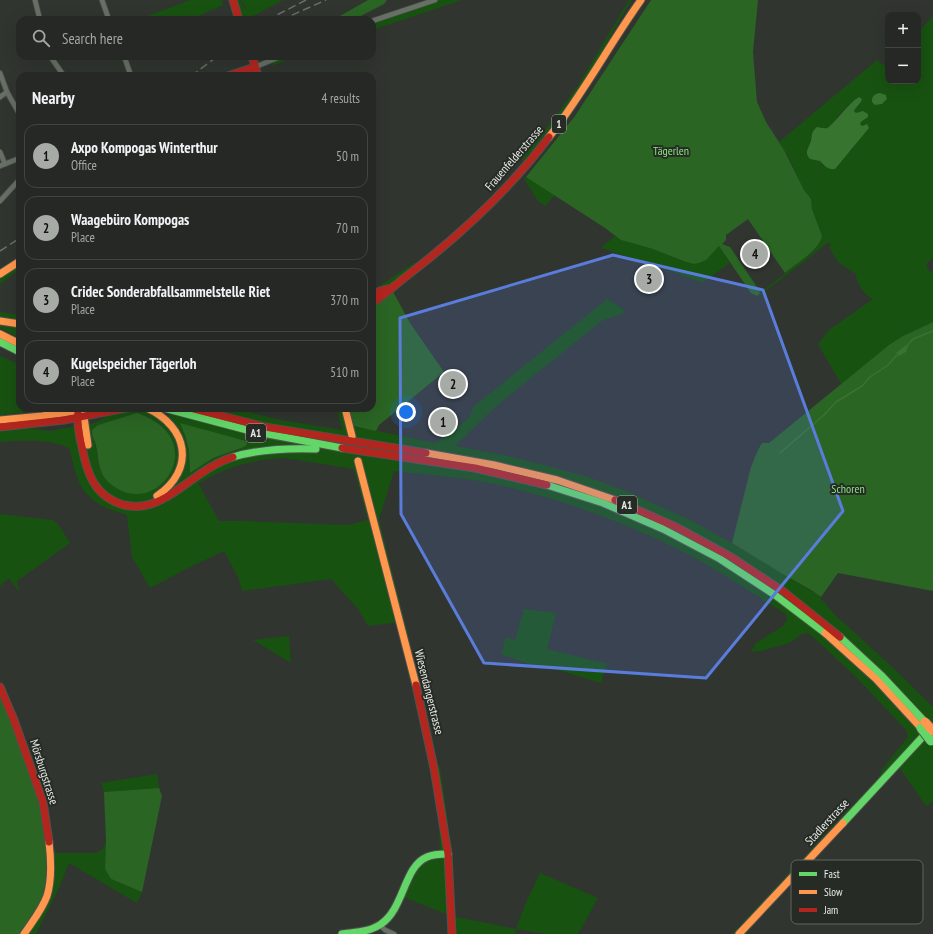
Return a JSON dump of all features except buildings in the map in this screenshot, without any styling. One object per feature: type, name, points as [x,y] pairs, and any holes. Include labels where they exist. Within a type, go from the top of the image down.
[{"type":"main road","points":[[233,0],[238,16]]},
{"type":"main road","name":"Frauenfelderstrasse","points":[[376,300],[450,242],[493,202],[521,171],[573,105],[641,0]]},
{"type":"main road","points":[[253,60],[257,72]]},
{"type":"main road","points":[[240,72],[255,67]]},
{"type":"main road","points":[[0,274],[16,264]]},
{"type":"main road","name":"Frauenfelderstrasse","points":[[376,294],[391,288]]},
{"type":"main road","points":[[0,321],[16,323]]},
{"type":"main road","points":[[0,334],[16,342]]},
{"type":"main road","points":[[0,342],[16,350]]},
{"type":"main road","points":[[0,420],[42,416],[80,415],[87,412]]},
{"type":"main road","points":[[0,427],[31,425],[100,412]]},
{"type":"main road","points":[[80,415],[92,467],[99,482],[107,491],[117,497],[126,500],[140,501],[154,498],[168,489],[176,479],[182,462],[182,448],[177,432],[168,420],[154,412]]},
{"type":"main road","name":"A1","points":[[177,412],[248,431],[298,441],[475,468],[576,494],[615,508],[679,536],[716,556],[751,578],[808,618],[840,645],[926,725]]},
{"type":"main road","name":"A1","points":[[204,412],[248,424],[304,435],[455,458],[509,468],[576,487],[642,511],[727,554],[797,600],[865,658],[899,693],[926,725],[932,738]]},
{"type":"main road","points":[[346,412],[352,436]]},
{"type":"main road","points":[[80,415],[86,468],[91,480],[98,490],[107,498],[118,504],[129,506],[146,506],[161,501],[211,466],[248,452],[282,448],[350,450]]},
{"type":"main road","name":"Wiesendangerstrasse","points":[[358,461],[426,728],[434,768],[448,854],[452,934]]},
{"type":"main road","name":"Mörsburgstrasse","points":[[0,687],[14,720],[43,802],[50,853],[50,880],[47,896],[40,910],[24,934]]},
{"type":"main road","name":"Stadlerstrasse","points":[[805,860],[926,725]]},
{"type":"main road","points":[[342,934],[380,925],[395,909],[416,865],[424,857],[448,854]]},
{"type":"main road","name":"Stadlerstrasse","points":[[739,934],[791,876]]},
{"type":"street","points":[[35,0],[39,16]]},
{"type":"street","points":[[102,0],[108,16]]},
{"type":"street","points":[[376,20],[435,0]]},
{"type":"street","points":[[53,60],[61,72]]},
{"type":"street","points":[[125,60],[130,72]]},
{"type":"street","points":[[255,67],[272,60]]},
{"type":"street","points":[[0,73],[7,92],[16,107]]},
{"type":"street","points":[[0,96],[7,92]]},
{"type":"street","points":[[0,152],[6,164]]},
{"type":"street","points":[[0,166],[16,160]]},
{"type":"street","points":[[0,201],[16,183]]},
{"type":"street","points":[[380,925],[385,930],[394,934]]},
{"type":"highlighted area","points":[[613,255],[763,290],[843,511],[706,678],[484,663],[401,514],[400,318]]},
{"type":"shaded area","points":[[190,0],[222,0],[223,5],[199,16],[148,16]]},
{"type":"shaded area","points":[[233,0],[240,0],[248,12],[241,0],[283,0],[253,16],[238,16]]},
{"type":"shaded area","points":[[435,0],[462,0],[376,29],[376,20]]},
{"type":"shaded area","points":[[629,0],[632,0],[589,74],[565,108],[523,162],[522,158],[544,132],[577,87]]},
{"type":"shaded area","points":[[933,16],[933,257],[926,265],[930,272],[933,270],[933,322],[903,336],[841,384],[818,344],[829,330],[873,299],[861,288],[857,281],[856,274],[838,262],[829,247],[831,246],[829,242],[759,296],[757,296],[815,249],[820,243],[822,236],[812,209],[811,199],[804,190],[789,158],[779,142],[877,60],[885,66],[885,84],[921,84],[921,30]],"holes":[[[876,93],[887,96],[885,102],[882,104],[876,105],[872,102]],[[858,97],[862,100],[854,111],[866,119],[861,122],[860,125],[862,126],[866,124],[869,127],[850,152],[845,154],[834,169],[823,166],[820,161],[810,159],[807,154],[807,150],[813,131],[818,128],[831,127],[840,113]]]},
{"type":"shaded area","points":[[277,60],[287,60],[271,66]]},
{"type":"shaded area","points":[[880,93],[886,95],[887,99],[882,104],[875,105],[872,102],[872,98]]},
{"type":"shaded area","points":[[859,97],[862,99],[861,102],[854,111],[856,113],[863,111],[868,114],[868,117],[860,124],[862,126],[867,124],[869,128],[835,169],[824,166],[820,161],[810,159],[807,155],[807,151],[814,130],[817,127],[829,127],[850,104]]},
{"type":"shaded area","points":[[526,177],[555,195],[545,206],[538,201],[524,179]]},
{"type":"shaded area","points":[[615,236],[621,240],[653,249],[694,264],[697,264],[708,257],[719,246],[730,263],[702,283],[677,273],[601,248]]},
{"type":"shaded area","points":[[426,261],[376,300],[376,288],[414,263]]},
{"type":"shaded area","points":[[16,265],[16,272],[0,284],[0,276]]},
{"type":"shaded area","points":[[607,299],[622,308],[625,313],[603,320],[492,410],[455,446],[540,464],[588,477],[626,491],[690,520],[732,543],[818,595],[835,615],[933,707],[933,802],[926,806],[897,764],[807,860],[801,860],[879,777],[883,768],[908,737],[907,731],[857,678],[807,633],[802,634],[789,643],[761,651],[751,652],[756,643],[783,626],[787,620],[786,614],[717,570],[688,554],[613,520],[551,499],[508,487],[480,481],[394,471],[379,519],[421,688],[415,681],[399,622],[368,626],[358,609],[331,579],[242,591],[238,577],[224,551],[150,588],[132,557],[127,515],[102,505],[93,500],[86,493],[80,485],[76,475],[70,449],[63,445],[46,441],[26,440],[0,442],[0,430],[31,428],[49,431],[95,423],[107,416],[125,412],[154,412],[167,417],[173,412],[248,412],[281,420],[342,430],[338,412],[346,412],[350,427],[354,426],[435,443],[470,417],[473,407]],"holes":[[[137,413],[144,415],[162,426],[170,437],[175,450],[120,490],[109,483],[101,472],[92,431],[98,425]],[[185,435],[234,438],[246,440],[244,447],[213,458],[190,473],[189,450]],[[285,458],[354,469],[368,520],[348,525],[219,521],[198,483],[220,472],[250,462]]]},
{"type":"shaded area","points":[[0,312],[16,314],[16,320],[0,318]]},
{"type":"shaded area","points":[[0,321],[16,323],[16,336],[0,328]]},
{"type":"shaded area","points":[[906,345],[908,346],[906,352],[899,356],[896,353]]},
{"type":"shaded area","points":[[0,356],[16,363],[16,412],[28,412],[0,415]]},
{"type":"shaded area","points":[[0,514],[52,520],[58,524],[70,543],[17,581],[19,592],[9,578],[0,586]]},
{"type":"shaded area","points":[[524,609],[556,613],[547,649],[607,664],[601,683],[555,669],[536,667],[501,654],[506,637],[515,640]]},
{"type":"shaded area","points":[[289,636],[291,663],[253,640]]},
{"type":"shaded area","points":[[440,766],[452,853],[448,854],[451,916],[401,896],[416,865],[440,853],[439,832],[443,831],[434,768]]},
{"type":"shaded area","points":[[157,774],[159,788],[104,792],[101,783]]},
{"type":"shaded area","points":[[106,841],[105,869],[111,879],[142,892],[137,903],[69,863],[58,890],[36,934],[25,934],[50,853],[96,853],[103,849]]},
{"type":"shaded area","points":[[791,871],[791,878],[786,883],[789,886],[745,934],[732,934]]},
{"type":"shaded area","points":[[540,873],[598,898],[578,934],[546,934],[516,929]]},
{"type":"shaded area","points":[[451,916],[516,929],[515,934],[458,934],[452,932]]},
{"type":"green space","points":[[368,0],[387,0],[384,4],[361,16],[340,16]]},
{"type":"green space","name":"Tägerlen","points":[[651,0],[758,0],[753,52],[757,102],[766,122],[784,150],[804,190],[811,199],[812,209],[822,236],[817,246],[812,251],[785,273],[748,219],[726,235],[726,240],[722,244],[730,247],[757,287],[760,293],[757,296],[751,293],[719,246],[706,260],[694,264],[653,249],[621,240],[526,177],[575,116]]},
{"type":"green space","points":[[391,288],[410,323],[444,372],[379,425],[376,431],[354,426],[350,427],[346,412],[376,412],[376,300]]},
{"type":"green space","name":"Schoren","points":[[933,322],[933,591],[838,573],[821,597],[732,543],[751,467],[762,443],[769,443],[889,345],[903,336]]},
{"type":"green space","points":[[137,413],[159,424],[171,439],[175,455],[172,470],[163,483],[150,491],[134,494],[118,489],[109,483],[104,477],[100,469],[92,430],[98,425]]},
{"type":"green space","points":[[180,423],[246,441],[247,444],[244,447],[213,458],[190,473],[189,450]]},
{"type":"green space","points":[[0,687],[43,802],[50,853],[47,896],[24,934],[0,934]]},
{"type":"green space","points":[[159,788],[162,796],[142,892],[111,879],[105,869],[106,841],[104,792]]},
{"type":"waterway","points":[[906,347],[913,339],[933,331]]},
{"type":"waterway","points":[[780,453],[824,415],[836,402],[862,386],[870,377],[888,365],[897,355]]},
{"type":"railway","points":[[275,16],[306,0]]},
{"type":"railway","points":[[290,16],[326,0]]},
{"type":"railway","points":[[196,72],[213,60]]},
{"type":"railway","points":[[0,251],[16,241]]},
{"type":"traffic: fast","points":[[0,342],[16,350]]},
{"type":"traffic: fast","points":[[179,412],[251,431],[342,448]]},
{"type":"traffic: fast","points":[[233,457],[253,452],[316,449]]},
{"type":"traffic: fast","points":[[547,485],[603,503],[663,529],[720,559],[775,595],[825,633]]},
{"type":"traffic: fast","points":[[840,637],[881,675],[925,722]]},
{"type":"traffic: fast","points":[[921,728],[931,741]]},
{"type":"traffic: fast","points":[[843,823],[929,730]]},
{"type":"traffic: fast","points":[[342,934],[367,930],[381,924],[389,917],[395,908],[408,878],[419,862],[432,855],[448,854]]},
{"type":"traffic: slow","points":[[549,137],[573,104],[641,0]]},
{"type":"traffic: slow","points":[[0,274],[16,264]]},
{"type":"traffic: slow","points":[[0,321],[16,323]]},
{"type":"traffic: slow","points":[[0,334],[16,342]]},
{"type":"traffic: slow","points":[[0,420],[70,412]]},
{"type":"traffic: slow","points":[[79,412],[84,417],[88,445]]},
{"type":"traffic: slow","points":[[154,412],[161,416],[171,426],[178,437],[182,449],[182,461],[178,474],[157,496]]},
{"type":"traffic: slow","points":[[346,412],[352,436]]},
{"type":"traffic: slow","points":[[426,453],[494,465],[557,480],[615,500]]},
{"type":"traffic: slow","points":[[358,461],[416,685]]},
{"type":"traffic: slow","points":[[825,633],[876,679],[921,728]]},
{"type":"traffic: slow","points":[[925,722],[933,731]]},
{"type":"traffic: slow","points":[[808,860],[843,823]]},
{"type":"traffic: slow","points":[[24,934],[40,911],[47,896],[51,869],[49,842]]},
{"type":"traffic: slow","points":[[739,934],[791,878]]},
{"type":"traffic: jam","points":[[233,0],[238,16]]},
{"type":"traffic: jam","points":[[253,60],[257,72]]},
{"type":"traffic: jam","points":[[240,72],[255,67]]},
{"type":"traffic: jam","points":[[376,300],[465,228],[501,193],[534,157],[549,137]]},
{"type":"traffic: jam","points":[[376,294],[391,288]]},
{"type":"traffic: jam","points":[[78,412],[80,438],[90,475],[99,490],[114,501],[124,505],[144,506],[162,500],[211,467],[221,461],[233,457]]},
{"type":"traffic: jam","points":[[0,427],[64,420],[105,412]]},
{"type":"traffic: jam","points":[[206,412],[265,427],[426,453]]},
{"type":"traffic: jam","points":[[342,448],[475,468],[547,485]]},
{"type":"traffic: jam","points":[[615,500],[676,527],[731,557],[784,592],[840,637]]},
{"type":"traffic: jam","points":[[416,685],[434,768],[448,854],[452,934]]},
{"type":"traffic: jam","points":[[0,687],[14,720],[43,802],[49,842]]},
{"type":"place","name":"Kugelspeicher Tägerloh","points":[[755,254]]},
{"type":"place","name":"Cridec Sonderabfallsammelstelle Riet","points":[[649,279]]},
{"type":"place","name":"Waagebüro Kompogas","points":[[453,384]]},
{"type":"place","name":"Axpo Kompogas Winterthur","points":[[443,422]]}]
